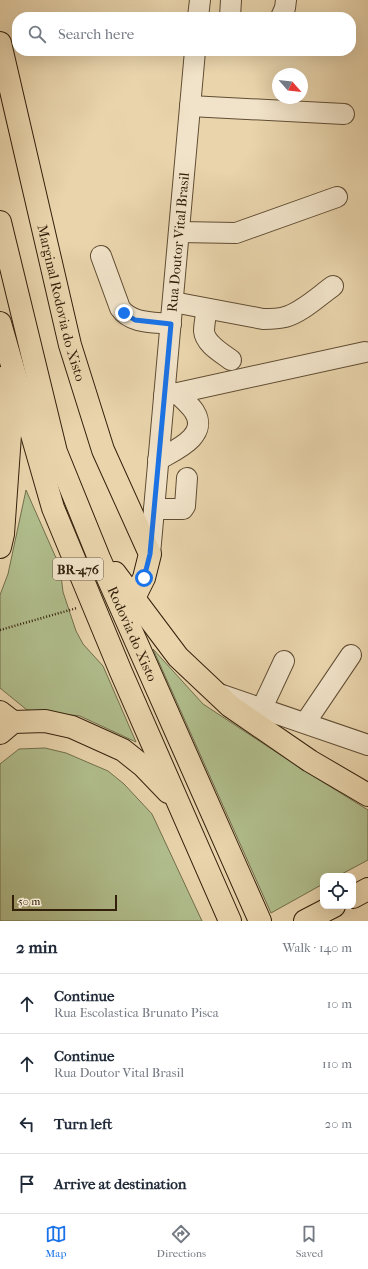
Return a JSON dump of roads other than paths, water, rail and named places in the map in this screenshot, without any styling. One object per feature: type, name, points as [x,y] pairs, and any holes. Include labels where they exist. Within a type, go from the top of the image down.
[{"type":"main road","name":"Marginal Rodovia do Xisto","points":[[0,43],[70,345],[103,450],[150,554]]},
{"type":"main road","name":"Rodovia do Xisto","points":[[0,222],[56,452],[100,558],[260,921]]},
{"type":"main road","points":[[1,325],[10,435],[1,538]]},
{"type":"main road","name":"Rodovia do Xisto","points":[[1,325],[53,508],[230,921]]},
{"type":"main road","points":[[134,598],[144,578],[150,554]]},
{"type":"main road","points":[[100,558],[116,575],[178,657],[230,706],[310,762],[368,795]]},
{"type":"main road","points":[[4,722],[45,721],[72,727],[123,750],[143,766],[178,802]]},
{"type":"main road","points":[[356,895],[368,889]]},
{"type":"main road","points":[[304,921],[328,909]]},
{"type":"street","points":[[199,12],[200,0]]},
{"type":"street","points":[[230,12],[231,0]]},
{"type":"street","points":[[283,12],[286,0]]},
{"type":"street","name":"Rua Doutor Vital Brasil","points":[[150,554],[158,460],[171,395],[171,324],[195,56]]},
{"type":"street","points":[[190,106],[344,114]]},
{"type":"street","points":[[179,232],[236,233],[337,197]]},
{"type":"street","points":[[101,256],[120,308],[124,313],[135,320],[171,324]]},
{"type":"street","points":[[173,302],[263,319],[284,318],[293,314],[333,286]]},
{"type":"street","points":[[207,309],[204,331],[206,338],[211,344],[231,360]]},
{"type":"street","points":[[171,395],[365,352]]},
{"type":"street","points":[[158,460],[190,441],[196,433],[198,426],[197,416],[194,410],[171,395]]},
{"type":"street","points":[[154,509],[183,509],[185,506],[187,478]]},
{"type":"street","points":[[305,723],[351,656]]},
{"type":"street","points":[[262,708],[284,661]]},
{"type":"street","points":[[215,692],[368,745]]}]
